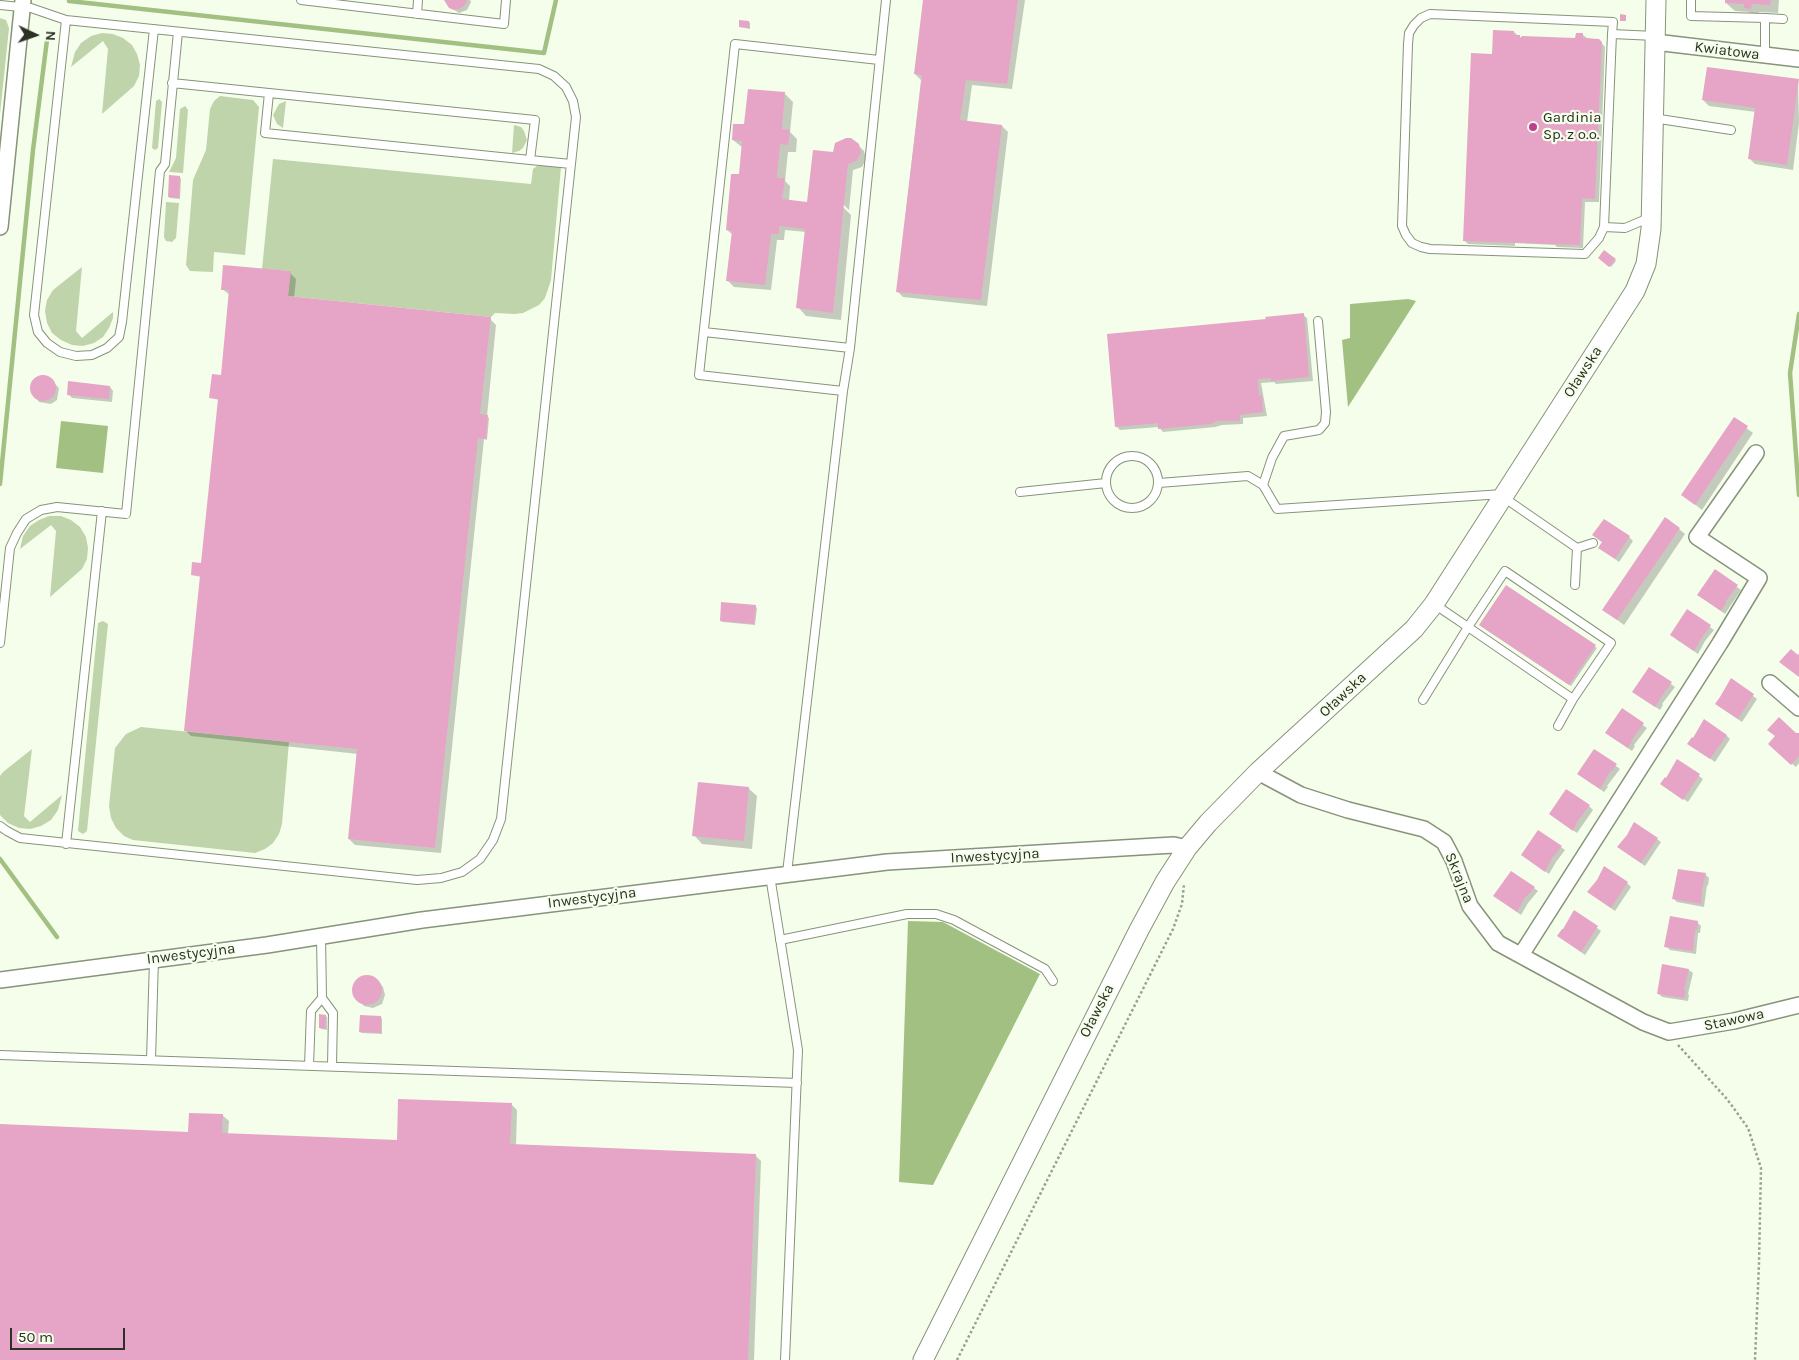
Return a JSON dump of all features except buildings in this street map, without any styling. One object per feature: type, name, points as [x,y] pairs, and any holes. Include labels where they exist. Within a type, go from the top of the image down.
[{"type":"street","name":"Oławska","points":[[923,1360],[1139,930],[1165,882],[1187,848],[1208,823],[1258,772],[1414,630],[1434,604],[1635,291],[1646,264],[1651,220],[1656,0]]},
{"type":"street","points":[[0,227],[22,4]]},
{"type":"street","name":"Kwiatowa","points":[[1655,39],[1799,60]]},
{"type":"street","points":[[1521,955],[1720,643],[1759,578],[1697,537],[1756,453]]},
{"type":"street","points":[[1770,683],[1799,708]]},
{"type":"street","name":"Skrajna","points":[[1258,772],[1301,795],[1348,810],[1424,829],[1444,842],[1454,861],[1470,906],[1498,943],[1643,1022],[1669,1032]]},
{"type":"street","name":"Inwestycyjna","points":[[0,980],[321,936],[422,920],[787,873],[887,862],[1174,845],[1187,848]]},
{"type":"street","name":"Stawowa","points":[[1669,1032],[1734,1021],[1799,1005]]},
{"type":"lane","points":[[301,0],[504,24],[506,0]]},
{"type":"lane","points":[[417,14],[418,0]]},
{"type":"lane","points":[[787,873],[843,391],[850,348],[886,0]]},
{"type":"lane","points":[[1691,0],[1691,16],[1783,19]]},
{"type":"lane","points":[[0,6],[22,4],[66,20],[539,69],[554,76],[566,87],[573,101],[576,117],[501,818],[493,840],[480,859],[462,872],[441,878],[417,880],[66,844],[20,838],[7,832],[0,826]]},
{"type":"lane","points":[[1430,14],[1613,22],[1604,227],[1599,238],[1585,254],[1430,249],[1412,243],[1402,226],[1408,44],[1410,33],[1414,25],[1421,18],[1430,14]]},
{"type":"lane","points":[[1765,18],[1765,55]]},
{"type":"lane","points":[[66,20],[34,315],[38,332],[47,344],[60,352],[76,356],[92,355],[107,348],[119,337],[154,29]]},
{"type":"lane","points":[[0,643],[10,548],[26,518],[41,510],[58,507],[126,514],[160,172],[165,164],[178,32]]},
{"type":"lane","points":[[1612,34],[1655,39]]},
{"type":"lane","points":[[843,391],[699,375],[735,44],[879,60]]},
{"type":"lane","points":[[172,83],[535,120],[530,160]]},
{"type":"lane","points":[[269,93],[265,133],[571,164]]},
{"type":"lane","points":[[1653,118],[1732,130]]},
{"type":"lane","points":[[1604,227],[1625,228],[1644,220],[1651,220]]},
{"type":"lane","points":[[1263,485],[1272,458],[1284,436],[1319,430],[1326,423],[1318,321]]},
{"type":"lane","points":[[704,332],[850,348]]},
{"type":"lane","points":[[1132,456],[1141,457],[1148,461],[1154,467],[1159,483],[1153,500],[1146,506],[1137,509],[1119,506],[1112,500],[1106,483],[1107,475],[1116,461],[1132,456]]},
{"type":"lane","points":[[1159,483],[1248,476],[1263,485],[1277,509],[1504,496],[1576,548]]},
{"type":"lane","points":[[1020,492],[1106,483]]},
{"type":"lane","points":[[66,844],[102,512]]},
{"type":"lane","points":[[1576,548],[1594,543]]},
{"type":"lane","points":[[1575,585],[1576,548]]},
{"type":"lane","points":[[1424,700],[1468,627],[1505,572],[1610,643],[1573,699],[1558,726]]},
{"type":"lane","points":[[1434,604],[1573,699]]},
{"type":"lane","points":[[770,876],[798,1050],[786,1360]]},
{"type":"lane","points":[[780,940],[907,914],[936,914],[954,920],[1045,969],[1053,981]]},
{"type":"lane","points":[[321,936],[322,998],[333,1013],[332,1066]]},
{"type":"lane","points":[[150,1060],[154,959]]},
{"type":"lane","points":[[309,1066],[312,1012],[322,998]]},
{"type":"lane","points":[[0,1055],[797,1083]]},
{"type":"path","points":[[957,1360],[1173,929],[1182,904],[1184,886],[1187,879]]},
{"type":"path","points":[[1669,1032],[1680,1049],[1727,1099],[1748,1128],[1761,1168],[1755,1360]]},
{"type":"shaded area","points":[[0,18],[6,20],[9,28],[0,114]]},
{"type":"shaded area","points":[[102,33],[113,34],[123,38],[132,45],[140,65],[139,76],[134,86],[102,114],[108,49],[103,41],[71,67],[75,52],[81,43],[91,36]]},
{"type":"shaded area","points":[[220,96],[253,100],[259,107],[245,255],[214,252],[213,272],[190,271],[186,265],[193,180],[206,150],[210,109],[214,101]]},
{"type":"shaded area","points":[[159,99],[162,102],[158,148],[155,150],[152,148],[156,101]]},
{"type":"shaded area","points":[[286,101],[283,128],[277,124],[273,115],[279,104]]},
{"type":"shaded area","points":[[185,106],[188,110],[183,173],[169,172],[176,158],[180,109]]},
{"type":"shaded area","points":[[514,125],[521,127],[527,140],[523,148],[512,153]]},
{"type":"shaded area","points":[[273,159],[531,184],[533,169],[537,166],[561,167],[551,280],[545,298],[539,305],[523,313],[495,313],[491,317],[288,296],[290,271],[262,269]]},
{"type":"shaded area","points":[[166,202],[179,203],[176,238],[172,242],[166,241],[164,237]]},
{"type":"shaded area","points":[[82,267],[76,331],[82,338],[113,312],[109,328],[103,337],[94,343],[83,346],[72,345],[52,333],[47,323],[45,311],[47,300],[53,290]]},
{"type":"shaded area","points":[[1408,299],[1416,301],[1348,407],[1342,340],[1350,338],[1350,304]]},
{"type":"shaded area","points":[[61,421],[108,426],[103,473],[56,468]]},
{"type":"shaded area","points":[[49,516],[61,516],[71,520],[80,527],[86,537],[88,548],[87,559],[82,569],[50,597],[56,531],[51,525],[20,549],[23,536],[30,526]]},
{"type":"shaded area","points":[[103,621],[108,624],[87,831],[83,834],[78,831],[98,623]]},
{"type":"shaded area","points":[[141,727],[289,742],[282,824],[279,834],[273,843],[255,853],[133,840],[124,836],[116,828],[111,818],[109,806],[115,748],[126,734]]},
{"type":"shaded area","points":[[32,749],[24,816],[30,822],[62,795],[58,810],[51,820],[41,826],[30,829],[19,828],[8,823],[0,815],[0,776]]},
{"type":"shaded area","points":[[908,921],[943,922],[1040,974],[933,1185],[899,1182]]},
{"type":"waterway","points":[[69,1],[544,53],[556,0]]},
{"type":"waterway","points":[[0,484],[33,150],[47,40]]},
{"type":"waterway","points":[[1799,314],[1790,373],[1799,495]]},
{"type":"waterway","points":[[0,859],[57,937]]},
{"type":"place","name":"Gardinia Sp. z o.o.","points":[[1533,127]]}]
